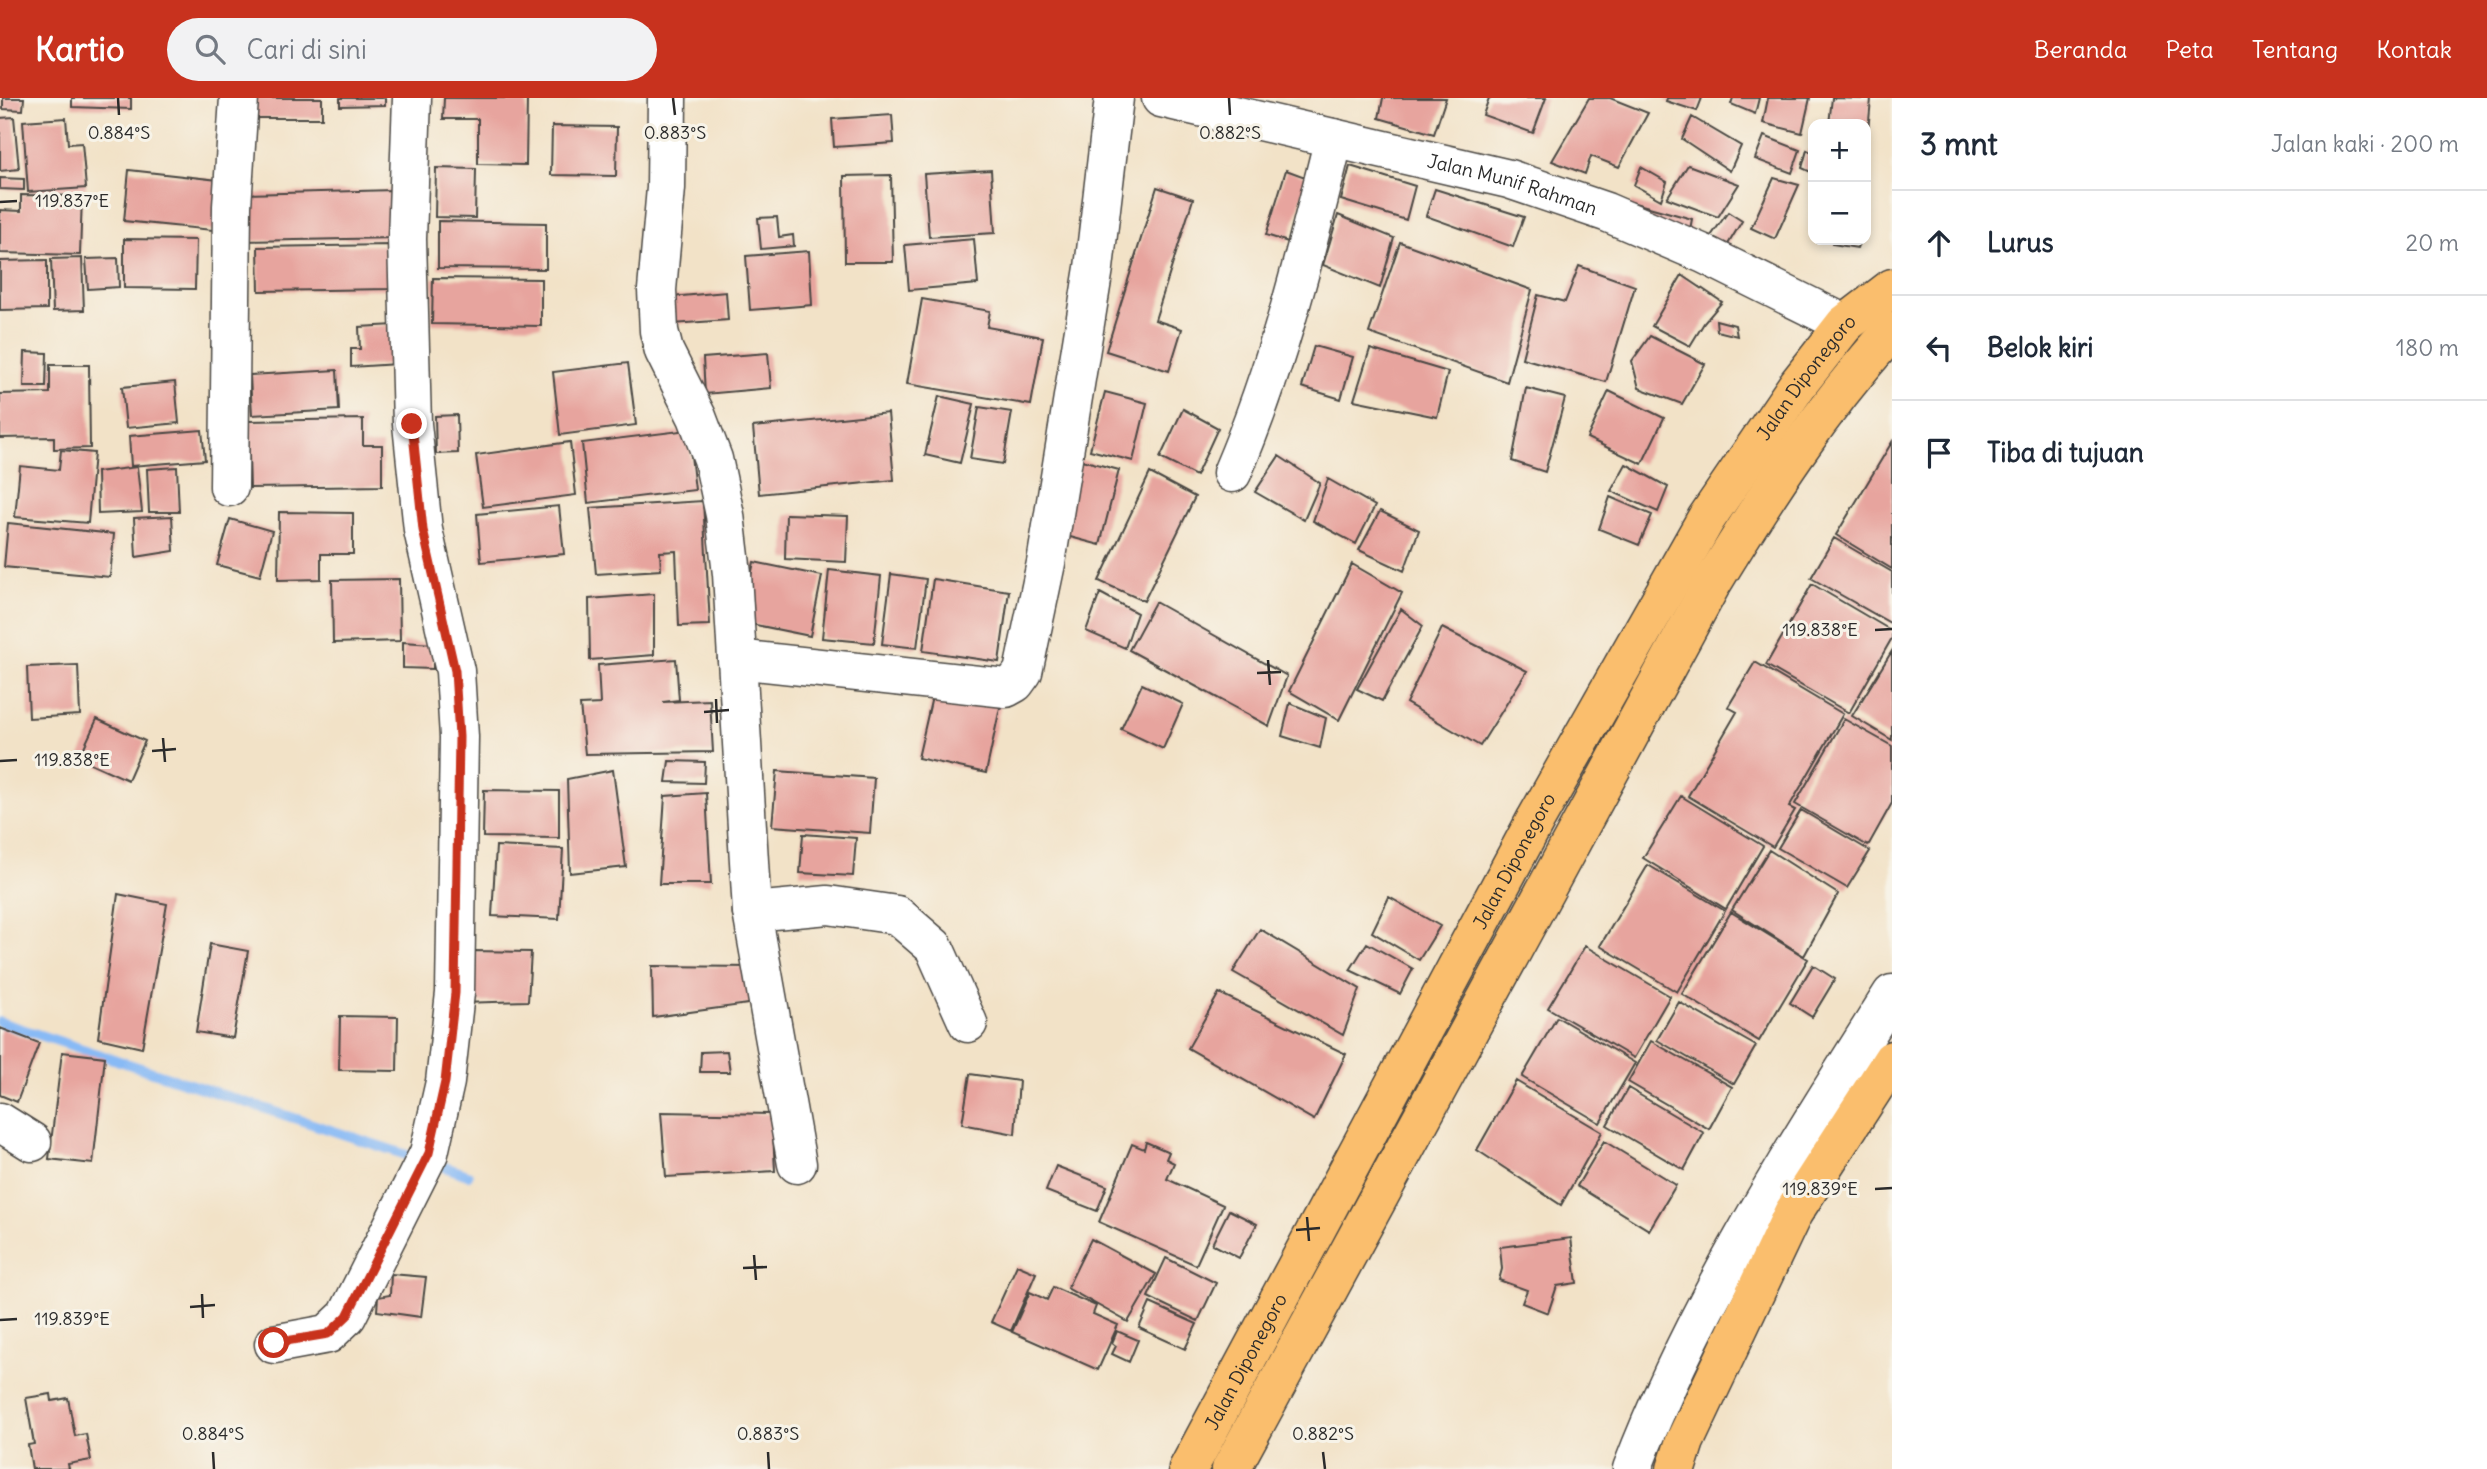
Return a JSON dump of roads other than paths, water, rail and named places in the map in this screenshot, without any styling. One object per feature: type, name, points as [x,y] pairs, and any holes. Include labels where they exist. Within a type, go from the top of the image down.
[{"type":"main road","name":"Jalan Diponegoro","points":[[1188,1469],[1536,819],[1706,519],[1797,384],[1845,324],[1892,288]]},
{"type":"main road","name":"Jalan Diponegoro","points":[[1231,1469],[1711,584],[1784,466],[1847,380],[1892,331]]},
{"type":"main road","points":[[1676,1469],[1685,1441],[1793,1213],[1892,1060]]},
{"type":"street","points":[[229,487],[232,205],[239,98]]},
{"type":"street","points":[[274,1343],[328,1334],[347,1316],[425,1160],[445,1082],[455,993],[459,737],[455,671],[423,530],[412,424],[407,239],[412,98]]},
{"type":"street","points":[[667,98],[666,188],[657,290],[659,331],[664,351],[697,417],[713,459],[725,515],[737,659],[751,912],[797,1164]]},
{"type":"street","points":[[737,659],[1006,688],[1019,679],[1027,659],[1046,563],[1080,357],[1114,98]]},
{"type":"street","name":"Jalan Munif Rahman","points":[[1161,98],[1509,179],[1606,212],[1704,254],[1845,324]]},
{"type":"street","points":[[1232,473],[1258,413],[1308,244],[1334,138]]},
{"type":"street","points":[[751,912],[828,905],[897,915],[934,947],[968,1023]]},
{"type":"street","points":[[1632,1469],[1656,1405],[1728,1259],[1892,994]]},
{"type":"street","points":[[0,1122],[32,1142]]},
{"type":"waterway","points":[[0,1022],[419,1159]]},
{"type":"waterway","points":[[433,1163],[468,1175]]}]
